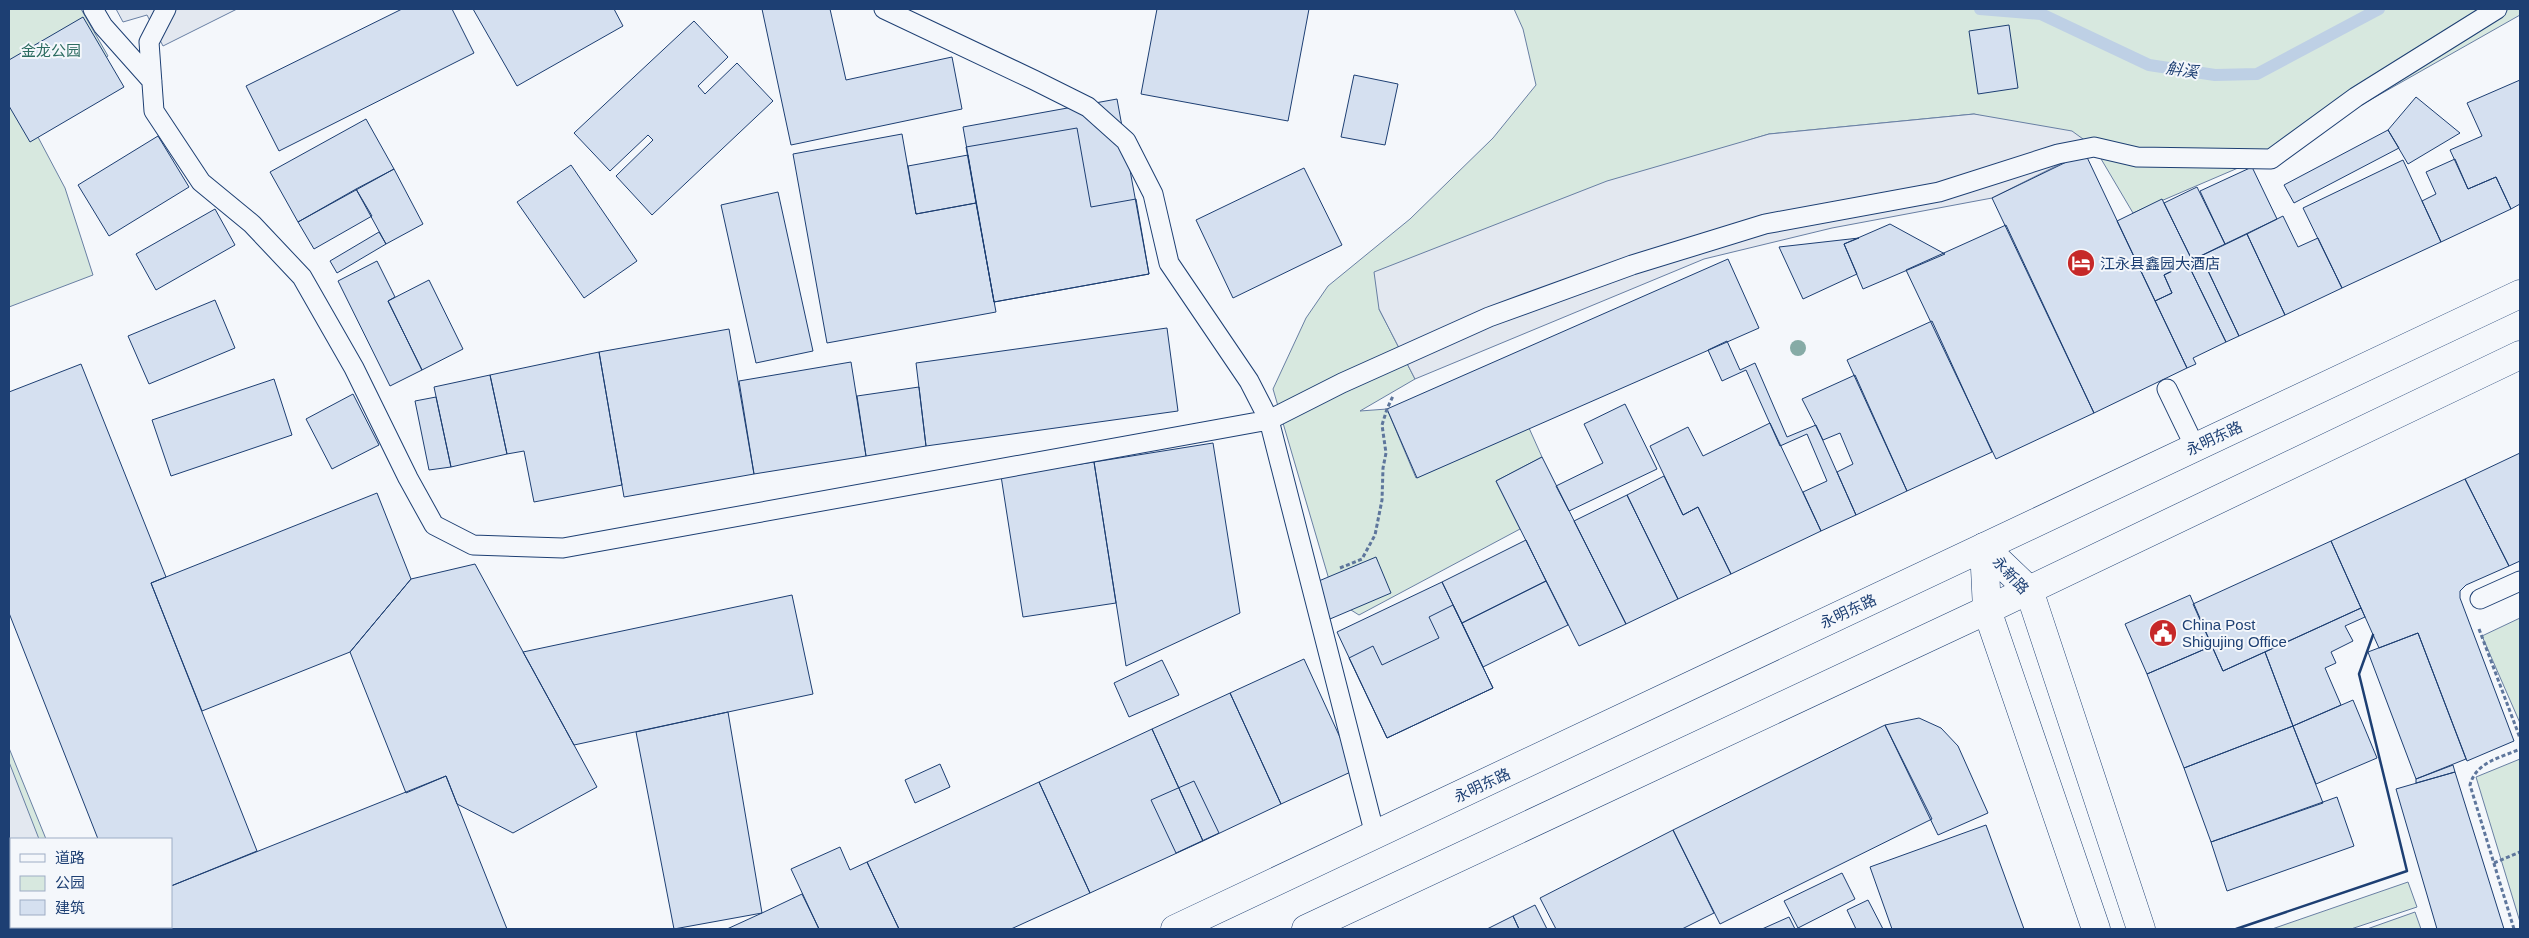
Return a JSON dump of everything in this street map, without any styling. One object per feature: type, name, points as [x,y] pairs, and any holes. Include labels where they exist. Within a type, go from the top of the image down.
[{"type":"main road","name":"永明东路","points":[[1176,929],[2520,294]]},
{"type":"main road","points":[[1306,929],[1987,610],[2520,355]]},
{"type":"main road","name":"永新路","points":[[1984,547],[2029,590],[2141,929]]},
{"type":"main road","name":"永新路","points":[[1984,547],[1987,610],[2096,929]]},
{"type":"lane","points":[[93,9],[103,26],[152,81]]},
{"type":"lane","points":[[166,9],[149,42],[154,111],[201,182],[252,224],[302,277],[354,368],[408,478],[434,524],[473,545],[563,548],[1269,420],[1342,383],[1489,317],[1632,265],[1756,227],[1939,192],[2060,159],[2094,147],[2137,157],[2271,159],[2356,97],[2497,9]]},
{"type":"lane","points":[[884,9],[1088,107],[1126,141],[1153,194],[1169,263],[1249,381],[1269,420],[1375,835]]},
{"type":"lane","points":[[2167,389],[2195,447]]},
{"type":"lane","points":[[2482,598],[2520,581]]},
{"type":"path","points":[[1309,581],[1362,559],[1375,535],[1382,500],[1383,468],[1386,453],[1382,425],[1386,409],[1414,350]]},
{"type":"path","points":[[2482,598],[2486,606],[2479,617],[2478,627],[2520,738]]},
{"type":"path","points":[[2514,929],[2470,785],[2479,767],[2520,749]]},
{"type":"path","points":[[2494,863],[2520,852]]},
{"type":"green space","name":"金龙公园","points":[[9,9],[81,9],[108,56],[30,122],[65,188],[93,275],[9,307]]},
{"type":"green space","points":[[1514,9],[2520,9],[2520,15],[2287,147],[2133,213],[2094,147],[1974,114],[1769,134],[1749,140],[1379,309],[1415,379],[1360,411],[1387,409],[1416,478],[1529,428],[1542,457],[1496,481],[1520,529],[1359,615],[1335,600],[1273,389],[1306,318],[1328,286],[1410,219],[1493,138],[1536,85],[1523,29]]},
{"type":"green space","points":[[2520,618],[2520,723],[2482,636]]},
{"type":"green space","points":[[9,748],[46,838],[10,838],[10,928],[82,929],[9,929]]},
{"type":"green space","points":[[2520,759],[2520,922],[2476,777]]},
{"type":"green space","points":[[2408,882],[2417,907],[2351,929],[2272,929]]},
{"type":"green space","points":[[2415,912],[2421,929],[2367,929]]},
{"type":"shaded area","points":[[116,9],[237,9],[163,46],[147,15],[123,22]]},
{"type":"shaded area","points":[[1974,114],[2072,131],[2094,147],[1992,198],[1832,228],[1704,259],[1415,379],[1379,309],[1374,272],[1607,181],[1769,134]]},
{"type":"shaded area","points":[[9,762],[39,838],[10,838],[10,928],[74,929],[9,929]]},
{"type":"building","points":[[402,9],[452,9],[474,53],[279,151],[246,86]]},
{"type":"building","points":[[473,9],[614,9],[623,26],[517,86]]},
{"type":"building","points":[[762,9],[830,9],[846,80],[952,57],[962,109],[791,145]]},
{"type":"building","points":[[1157,9],[1309,9],[1288,121],[1141,94]]},
{"type":"building","points":[[83,17],[124,87],[30,142],[9,106],[9,60]]},
{"type":"building","points":[[694,21],[728,57],[698,86],[705,94],[737,63],[773,101],[652,215],[616,176],[653,140],[648,135],[610,171],[574,133]]},
{"type":"building","points":[[2009,25],[2018,88],[1978,94],[1969,31]]},
{"type":"building","points":[[1354,75],[1398,84],[1385,145],[1341,137]]},
{"type":"building","points":[[2520,80],[2520,204],[2511,209],[2496,177],[2468,189],[2450,150],[2482,136],[2467,103]]},
{"type":"building","points":[[2416,97],[2460,133],[2408,164],[2388,130]]},
{"type":"building","points":[[1117,99],[1149,274],[994,302],[963,127]]},
{"type":"building","points":[[366,119],[394,169],[298,222],[270,172]]},
{"type":"building","points":[[1077,128],[1091,207],[1136,199],[1149,274],[994,302],[966,147]]},
{"type":"building","points":[[2388,130],[2399,148],[2294,203],[2284,185]]},
{"type":"building","points":[[902,134],[916,214],[976,203],[996,312],[827,343],[793,154]]},
{"type":"building","points":[[158,136],[189,187],[109,236],[78,185]]},
{"type":"building","name":"江永县鑫园大酒店","points":[[2085,153],[2187,368],[2094,413],[1992,198]]},
{"type":"building","points":[[968,155],[976,203],[916,214],[908,166]]},
{"type":"building","points":[[2455,159],[2468,189],[2496,177],[2511,209],[2441,242],[2422,201],[2436,194],[2426,172]]},
{"type":"building","points":[[2403,160],[2441,242],[2342,288],[2303,208]]},
{"type":"building","points":[[571,165],[637,261],[584,298],[517,202]]},
{"type":"building","points":[[2252,167],[2277,219],[2225,244],[2200,191]]},
{"type":"building","points":[[1304,168],[1342,245],[1233,298],[1196,220]]},
{"type":"building","points":[[394,169],[423,224],[386,244],[356,189]]},
{"type":"building","points":[[2197,187],[2225,244],[2192,260],[2164,203]]},
{"type":"building","points":[[356,189],[372,216],[314,249],[298,222]]},
{"type":"building","points":[[778,192],[813,351],[756,363],[721,205]]},
{"type":"building","points":[[2162,199],[2192,260],[2164,275],[2172,293],[2155,301],[2117,221]]},
{"type":"building","points":[[215,209],[235,245],[156,290],[136,254]]},
{"type":"building","points":[[2283,216],[2298,247],[2318,238],[2342,288],[2285,315],[2247,234]]},
{"type":"building","points":[[1890,224],[1945,254],[1863,289],[1844,244]]},
{"type":"building","points":[[2006,225],[2094,413],[1996,459],[1906,270]]},
{"type":"building","points":[[379,232],[386,244],[337,273],[330,261]]},
{"type":"building","points":[[2247,234],[2285,315],[2239,336],[2201,256]]},
{"type":"building","points":[[1859,238],[1844,244],[1857,274],[1803,299],[1779,247]]},
{"type":"building","points":[[2201,256],[2239,336],[2226,342],[2187,262]]},
{"type":"building","points":[[1728,259],[1759,328],[1417,478],[1387,409]]},
{"type":"building","points":[[377,261],[395,297],[388,301],[422,370],[390,386],[338,281]]},
{"type":"building","points":[[2188,264],[2226,342],[2193,358],[2196,364],[2187,368],[2155,301],[2172,293],[2164,275]]},
{"type":"building","points":[[429,280],[463,349],[422,370],[388,301]]},
{"type":"building","points":[[215,300],[235,348],[149,384],[128,336]]},
{"type":"building","points":[[1932,321],[1992,452],[1907,491],[1847,360]]},
{"type":"building","points":[[1167,328],[1178,411],[926,446],[916,363]]},
{"type":"building","points":[[729,329],[754,474],[624,497],[599,352]]},
{"type":"building","points":[[1727,341],[1740,370],[1755,363],[1787,437],[1816,425],[1856,515],[1821,531],[1803,492],[1827,481],[1807,434],[1780,446],[1746,370],[1722,381],[1708,350]]},
{"type":"building","points":[[599,352],[622,485],[534,502],[524,451],[507,454],[490,375]]},
{"type":"building","points":[[851,362],[866,456],[754,474],[739,381]]},
{"type":"building","points":[[81,364],[166,577],[151,583],[257,851],[172,886],[172,838],[98,838],[9,613],[9,392]]},
{"type":"building","points":[[490,375],[507,454],[451,467],[434,387]]},
{"type":"building","points":[[1855,375],[1907,491],[1856,515],[1837,472],[1853,464],[1840,433],[1823,440],[1802,399]]},
{"type":"building","points":[[274,379],[292,435],[171,476],[152,420]]},
{"type":"building","points":[[919,387],[926,446],[866,456],[857,396]]},
{"type":"building","points":[[353,394],[379,445],[332,469],[306,419]]},
{"type":"building","points":[[436,397],[451,467],[429,470],[415,401]]},
{"type":"building","points":[[1625,404],[1657,469],[1569,511],[1556,486],[1603,463],[1584,424]]},
{"type":"building","points":[[1770,423],[1821,531],[1731,574],[1698,507],[1683,515],[1650,446],[1688,427],[1703,456]]},
{"type":"building","points":[[1213,443],[1240,613],[1126,666],[1094,462]]},
{"type":"building","points":[[2520,453],[2520,561],[2509,566],[2465,479]]},
{"type":"building","points":[[1542,457],[1626,624],[1579,646],[1496,481]]},
{"type":"building","points":[[1094,462],[1116,603],[1023,617],[1001,476]]},
{"type":"building","points":[[1664,476],[1683,515],[1698,507],[1731,574],[1678,599],[1627,495]]},
{"type":"building","points":[[2465,479],[2509,566],[2466,585],[2460,591],[2460,598],[2514,741],[2467,761],[2418,633],[2379,648],[2331,541]]},
{"type":"building","points":[[377,493],[411,579],[350,652],[202,711],[151,583]]},
{"type":"building","points":[[1627,495],[1678,599],[1626,624],[1574,521]]},
{"type":"building","points":[[1526,540],[1546,581],[1462,623],[1442,582]]},
{"type":"building","points":[[2331,541],[2361,608],[2223,671],[2193,604]]},
{"type":"building","points":[[1376,557],[1391,593],[1330,619],[1314,583]]},
{"type":"building","points":[[475,564],[597,787],[513,833],[457,804],[446,776],[406,793],[350,652],[411,579]]},
{"type":"building","points":[[1546,581],[1568,625],[1483,667],[1462,623]]},
{"type":"building","points":[[1442,582],[1493,688],[1387,738],[1337,632]]},
{"type":"building","points":[[792,595],[813,694],[574,745],[523,652]]},
{"type":"building","points":[[2190,595],[2212,646],[2147,674],[2125,624]]},
{"type":"building","points":[[1453,605],[1493,688],[1387,738],[1349,658],[1373,646],[1382,665],[1439,638],[1429,617]]},
{"type":"building","points":[[2361,608],[2365,617],[2345,626],[2353,641],[2331,652],[2336,663],[2325,668],[2341,705],[2293,726],[2265,652]]},
{"type":"building","points":[[2418,633],[2466,759],[2416,779],[2368,652]]},
{"type":"building","points":[[2212,646],[2223,671],[2265,652],[2293,726],[2184,768],[2147,674]]},
{"type":"building","points":[[1304,659],[1355,770],[1281,804],[1230,693]]},
{"type":"building","points":[[1162,660],[1179,695],[1129,717],[1114,683]]},
{"type":"building","points":[[1230,693],[1281,804],[1203,841],[1152,729]]},
{"type":"building","points":[[2353,700],[2377,758],[2316,784],[2293,726]]},
{"type":"building","points":[[728,712],[762,913],[674,929],[636,732]]},
{"type":"building","points":[[1919,718],[1941,728],[1958,746],[1988,813],[1938,835],[1885,725]]},
{"type":"building","points":[[1885,725],[1932,819],[1720,924],[1673,830]]},
{"type":"building","points":[[2293,726],[2323,803],[2211,842],[2184,768]]},
{"type":"building","points":[[1152,729],[1203,841],[1090,893],[1039,782]]},
{"type":"building","points":[[940,764],[950,787],[915,803],[905,780]]},
{"type":"building","points":[[2453,765],[2455,772],[2416,783],[2416,779]]},
{"type":"building","points":[[2455,772],[2504,929],[2437,929],[2396,789]]},
{"type":"building","points":[[446,776],[507,929],[134,929],[172,928],[172,886]]},
{"type":"building","points":[[1194,781],[1219,833],[1176,853],[1151,800]]},
{"type":"building","points":[[1039,782],[1090,893],[1011,929],[899,929],[867,862]]},
{"type":"building","points":[[2337,797],[2354,846],[2227,891],[2211,842]]},
{"type":"building","points":[[1986,825],[2024,929],[1892,929],[1870,867]]},
{"type":"building","points":[[1673,830],[1714,913],[1682,929],[1556,929],[1540,898]]},
{"type":"building","points":[[840,847],[850,870],[867,862],[899,929],[819,929],[791,869]]},
{"type":"building","points":[[1842,873],[1855,899],[1798,928],[1784,901]]},
{"type":"building","points":[[802,894],[819,929],[727,929],[762,913]]},
{"type":"building","points":[[1868,900],[1883,929],[1856,929],[1847,910]]},
{"type":"building","points":[[1535,905],[1547,929],[1519,929],[1513,916]]},
{"type":"building","points":[[1513,916],[1519,929],[1487,929]]},
{"type":"building","points":[[1789,917],[1795,929],[1762,929]]},
{"type":"waterway","name":"斛溪","points":[[1980,9],[2041,14],[2149,65],[2215,75],[2257,74],[2379,9]]},
{"type":"wall","points":[[2236,929],[2407,871],[2359,674],[2373,635]]},
{"type":"place","name":"江永县鑫园大酒店","points":[[2081,263]]},
{"type":"place","name":"China Post Shigujing Office","points":[[2163,633]]}]
